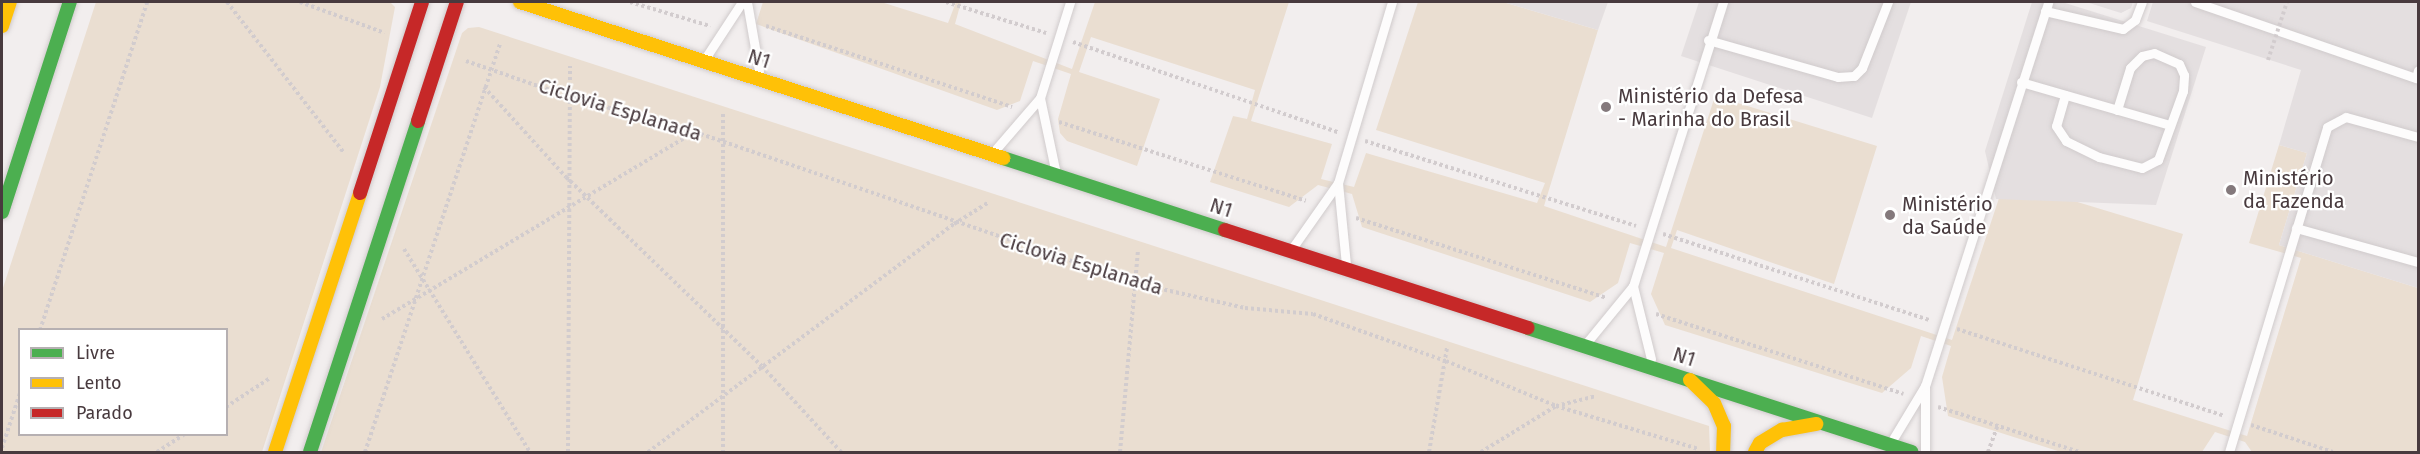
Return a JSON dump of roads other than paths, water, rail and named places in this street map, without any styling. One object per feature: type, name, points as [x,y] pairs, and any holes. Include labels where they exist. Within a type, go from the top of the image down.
[{"type":"main road","points":[[2,26],[10,2]]},
{"type":"main road","points":[[2,212],[70,2]]},
{"type":"main road","points":[[275,453],[422,2]]},
{"type":"main road","points":[[310,453],[457,2]]},
{"type":"main road","name":"N1","points":[[520,2],[1688,378],[1816,424],[1911,453]]},
{"type":"main road","points":[[1688,378],[1714,403],[1724,426],[1722,453]]},
{"type":"main road","points":[[1755,453],[1760,443],[1782,430],[1816,424]]},
{"type":"lane","points":[[703,61],[744,2]]},
{"type":"lane","points":[[744,2],[760,80]]},
{"type":"lane","points":[[991,155],[1040,98],[1070,2]]},
{"type":"lane","points":[[1290,251],[1338,183],[1392,2]]},
{"type":"lane","points":[[1583,346],[1633,286],[1708,40],[1723,2]]},
{"type":"lane","points":[[1708,40],[1838,76],[1854,76],[1862,68],[1888,2]]},
{"type":"lane","points":[[1890,445],[1925,386],[2046,6],[2123,29],[2135,20],[2142,2]]},
{"type":"lane","points":[[2195,2],[2417,74]]},
{"type":"lane","points":[[2065,95],[2056,126],[2066,141],[2134,168],[2151,166],[2158,160],[2184,75],[2179,64],[2168,56],[2154,53],[2135,62],[2117,110]]},
{"type":"lane","points":[[2021,82],[2170,125]]},
{"type":"lane","points":[[1040,98],[1056,176]]},
{"type":"lane","points":[[2229,453],[2327,127],[2333,121],[2346,117],[2418,138]]},
{"type":"lane","points":[[1338,183],[1347,269]]},
{"type":"lane","points":[[2296,228],[2418,262]]},
{"type":"lane","points":[[1633,286],[1653,368]]},
{"type":"lane","points":[[1925,386],[1925,453]]},
{"type":"place","name":"Ministério da Defesa - Marinha do Brasil","points":[[1606,107]]},
{"type":"place","name":"Ministério da Fazenda","points":[[2231,190]]},
{"type":"place","name":"Ministério da Saúde","points":[[1890,215]]}]
